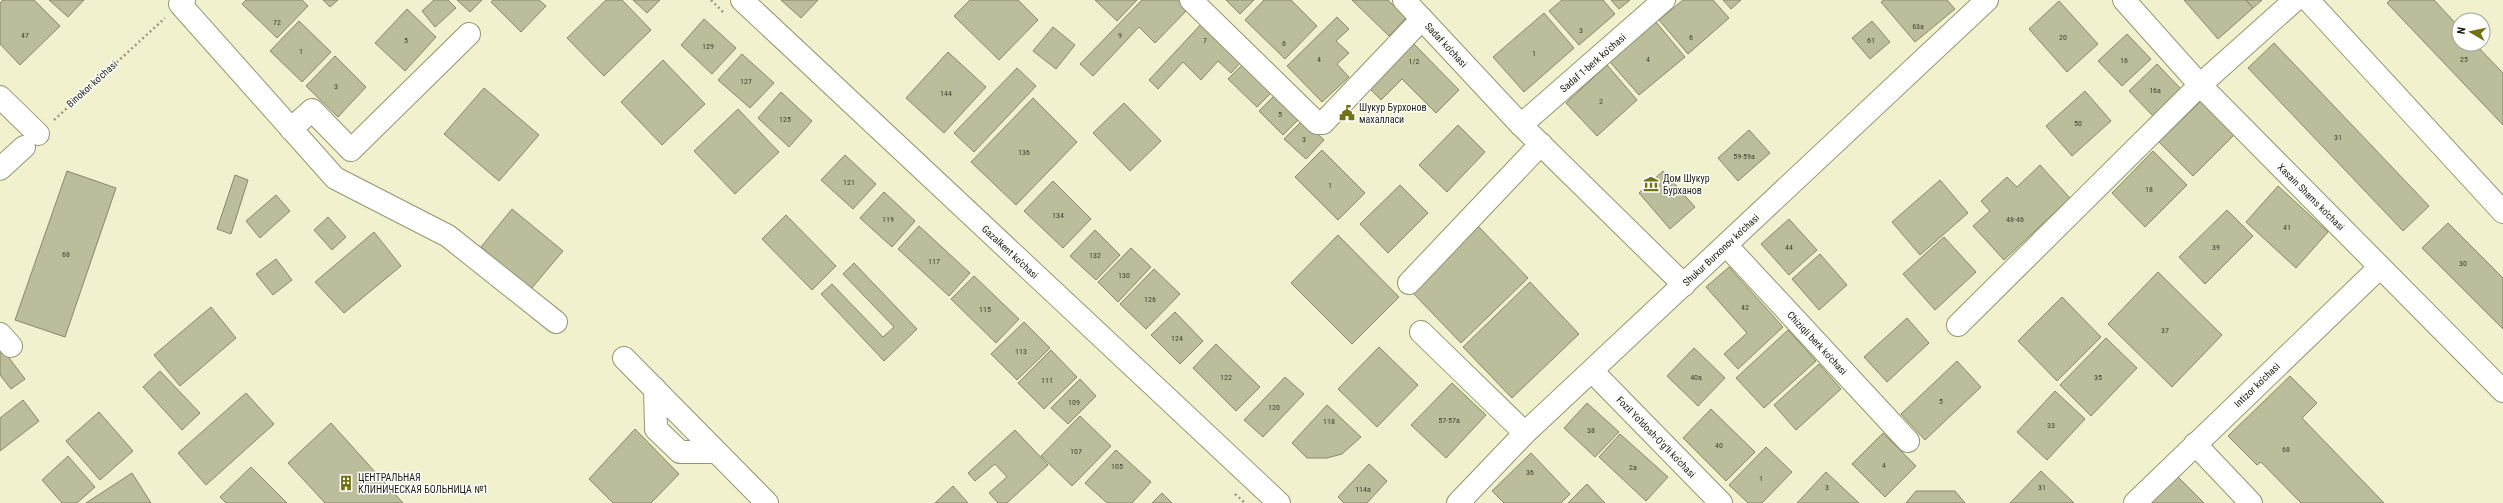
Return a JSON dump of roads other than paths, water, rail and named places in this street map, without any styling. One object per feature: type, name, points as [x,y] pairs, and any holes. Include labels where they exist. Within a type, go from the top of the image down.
[{"type":"street","name":"Gazalkent ko'chasi","points":[[742,0],[1279,503]]},
{"type":"street","name":"Sadaf ko'chasi","points":[[1191,0],[1309,118],[1318,123],[1323,123],[1422,19],[1521,125],[1684,285]]},
{"type":"street","points":[[1404,0],[1422,19]]},
{"type":"street","name":"Sadaf 1-berk ko'chasi","points":[[1521,125],[1664,0]]},
{"type":"street","name":"Shukur Burxonov ko'chasi","points":[[1458,503],[1525,433],[1987,0]]},
{"type":"street","name":"Xasain Shams ko'chasi","points":[[2124,0],[2200,85],[2503,390]]},
{"type":"street","points":[[1958,325],[2200,85],[2295,0]]},
{"type":"street","points":[[2308,0],[2503,212]]},
{"type":"street","points":[[182,2],[291,129],[336,178],[448,236],[556,322]]},
{"type":"street","points":[[291,129],[312,110],[351,150],[468,34]]},
{"type":"street","points":[[0,97],[31,141],[0,169]]},
{"type":"street","points":[[1409,283],[1541,144]]},
{"type":"street","name":"Chiziqli berk ko'chasi","points":[[1726,245],[1908,441]]},
{"type":"street","name":"Intizor ko'chasi","points":[[2135,503],[2380,267]]},
{"type":"street","points":[[1421,332],[1525,433]]},
{"type":"street","points":[[624,358],[767,503]]},
{"type":"street","name":"Fozil Yo'ldosh-O'g'li ko'chasi","points":[[1592,370],[1721,503]]},
{"type":"street","points":[[2195,444],[2251,503]]},
{"type":"place","name":"Шукур Бурхонов махалласи","points":[[1347,113]]},
{"type":"place","name":"Дом Шукур Бурханов","points":[[1651,184]]},
{"type":"place","name":"ЦЕНТРАЛЬНАЯ КЛИНИЧЕСКАЯ БОЛЬНИЦА №1","points":[[346,483]]}]
